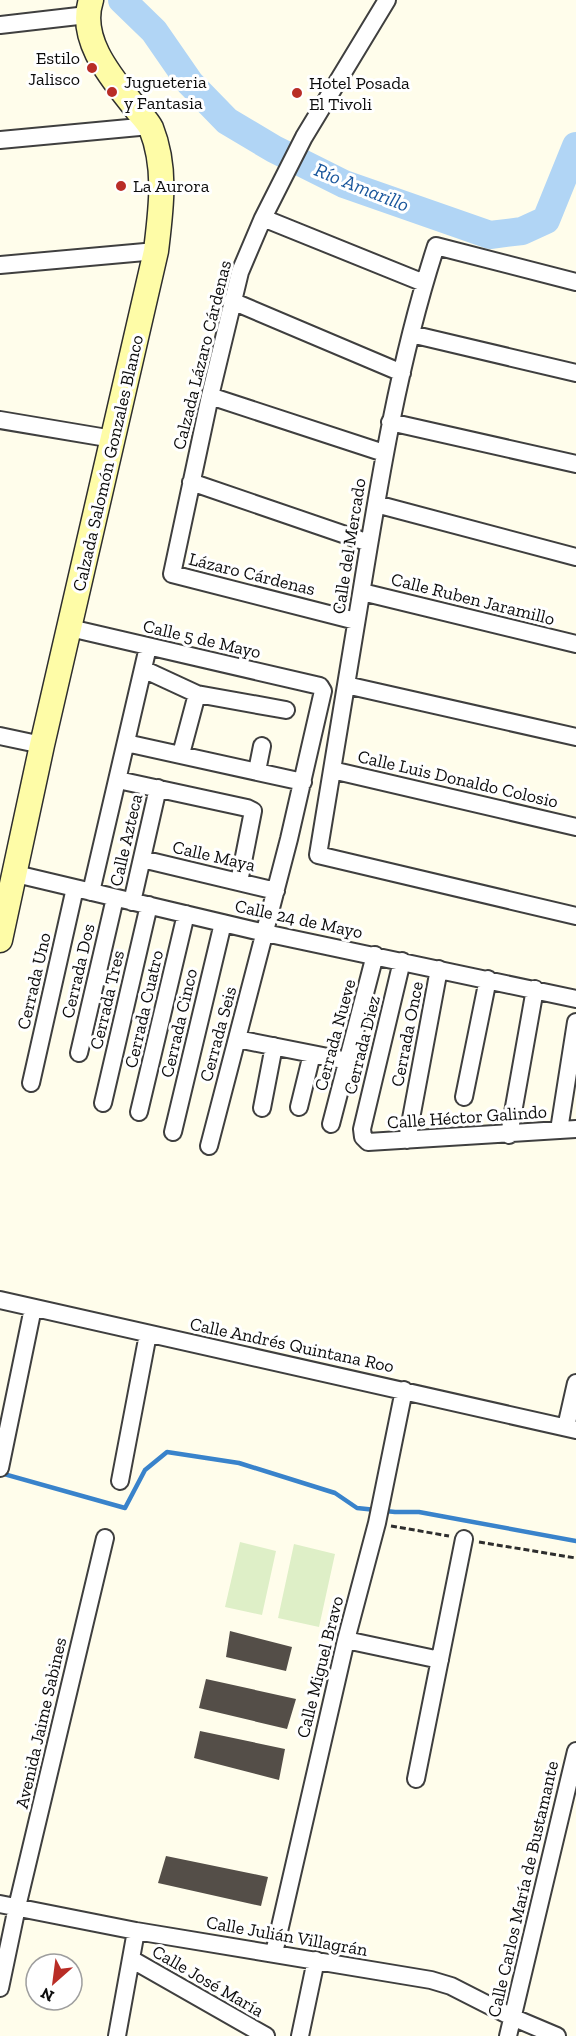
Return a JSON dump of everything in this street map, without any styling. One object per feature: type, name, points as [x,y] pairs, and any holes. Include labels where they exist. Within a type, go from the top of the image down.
[{"type":"street","name":"Calzada Lázaro Cárdenas","points":[[172,574],[210,396],[240,272],[262,218],[284,174],[387,0]]},
{"type":"street","points":[[0,25],[89,5]]},
{"type":"street","name":"Calzada Salomón Gonzales Blanco","points":[[0,940],[42,745],[156,251],[163,200],[160,162],[150,126],[104,69],[92,38],[89,5]]},
{"type":"street","points":[[0,140],[150,126]]},
{"type":"street","points":[[262,218],[424,283]]},
{"type":"street","name":"Calle del Mercado","points":[[576,282],[436,246],[424,283],[390,422],[318,855],[576,916]]},
{"type":"street","points":[[0,265],[156,251]]},
{"type":"street","points":[[232,301],[402,373]]},
{"type":"street","points":[[411,334],[576,373]]},
{"type":"street","points":[[210,396],[384,453]]},
{"type":"street","points":[[0,420],[113,439]]},
{"type":"street","points":[[390,422],[576,464]]},
{"type":"street","points":[[191,482],[369,543]]},
{"type":"street","points":[[376,504],[576,557]]},
{"type":"street","name":"Lázaro Cárdenas","points":[[172,574],[357,621]]},
{"type":"street","name":"Calle Ruben Jaramillo","points":[[362,592],[576,644]]},
{"type":"street","name":"Calle 5 de Mayo","points":[[70,628],[320,686],[323,691],[303,782]]},
{"type":"street","points":[[83,890],[118,780],[148,647]]},
{"type":"street","points":[[143,669],[197,694],[286,710]]},
{"type":"street","points":[[346,685],[576,737]]},
{"type":"street","points":[[181,754],[197,694]]},
{"type":"street","points":[[0,736],[42,745]]},
{"type":"street","points":[[126,743],[303,782],[265,933]]},
{"type":"street","points":[[256,771],[262,746]]},
{"type":"street","name":"Calle Luis Donaldo Colosio","points":[[332,770],[576,827]]},
{"type":"street","points":[[118,780],[253,811],[239,882]]},
{"type":"street","name":"Calle Azteca","points":[[141,904],[142,859],[158,788]]},
{"type":"street","name":"Calle Maya","points":[[142,859],[276,891]]},
{"type":"street","name":"Calle 24 de Mayo","points":[[16,874],[265,933],[576,999]]},
{"type":"street","name":"Cerrada Uno","points":[[31,1083],[83,890]]},
{"type":"street","name":"Cerrada Dos","points":[[79,1053],[115,897]]},
{"type":"street","name":"Cerrada Tres","points":[[103,1102],[141,904]]},
{"type":"street","name":"Cerrada Cuatro","points":[[139,1112],[186,914]]},
{"type":"street","name":"Cerrada Cinco","points":[[173,1132],[223,923]]},
{"type":"street","name":"Cerrada Seis","points":[[209,1146],[265,933]]},
{"type":"street","name":"Cerrada Nueve","points":[[331,1124],[375,955]]},
{"type":"street","name":"Cerrada Diez","points":[[363,1137],[362,1129],[402,961]]},
{"type":"street","name":"Cerrada Once","points":[[407,1140],[439,969]]},
{"type":"street","points":[[464,1097],[488,979]]},
{"type":"street","points":[[509,1135],[536,989]]},
{"type":"street","points":[[559,1130],[576,1022]]},
{"type":"street","points":[[237,1038],[348,1061]]},
{"type":"street","points":[[262,1108],[274,1046]]},
{"type":"street","points":[[299,1107],[312,1054]]},
{"type":"street","name":"Calle Héctor Galindo","points":[[363,1137],[368,1142],[576,1130]]},
{"type":"street","name":"Calle Andrés Quintana Roo","points":[[0,1300],[571,1429]]},
{"type":"street","points":[[2,1460],[33,1308]]},
{"type":"street","points":[[120,1481],[148,1334]]},
{"type":"street","points":[[571,1429],[576,1383]]},
{"type":"street","name":"Calle Miguel Bravo","points":[[274,1953],[346,1640],[377,1523],[404,1390]]},
{"type":"street","name":"Avenida Jaime Sabines","points":[[0,1988],[17,1907],[105,1538]]},
{"type":"street","points":[[416,1779],[464,1539]]},
{"type":"street","points":[[346,1640],[440,1660]]},
{"type":"street","name":"Calle Carlos María de Bustamante","points":[[508,2036],[576,1750]]},
{"type":"street","name":"Calle Julián Villagrán","points":[[0,1904],[136,1931],[440,1982],[557,2036]]},
{"type":"street","points":[[117,2036],[136,1931]]},
{"type":"street","name":"Calle José María","points":[[131,1959],[266,2036]]},
{"type":"street","points":[[300,2036],[316,1960]]},
{"type":"green space","points":[[240,1542],[276,1551],[262,1615],[225,1607]]},
{"type":"green space","points":[[294,1544],[335,1554],[319,1627],[278,1618]]},
{"type":"building","points":[[230,1631],[292,1647],[286,1671],[226,1657]]},
{"type":"building","points":[[206,1679],[296,1699],[287,1729],[199,1708]]},
{"type":"building","points":[[200,1731],[285,1749],[279,1780],[194,1758]]},
{"type":"building","points":[[166,1856],[268,1877],[261,1906],[158,1883]]},
{"type":"waterway","name":"Río Amarillo","points":[[122,0],[154,31],[190,83],[227,121],[274,149],[344,184],[490,235],[522,231],[546,220],[576,146]]},
{"type":"waterway","points":[[0,1473],[125,1508],[145,1470],[167,1452],[239,1463],[335,1493],[357,1508],[419,1512],[576,1541]]},
{"type":"place","name":"Estilo Jalisco","points":[[92,68]]},
{"type":"place","name":"Jugueteria y Fantasia","points":[[112,92]]},
{"type":"place","name":"Hotel Posada El Tivoli","points":[[297,93]]},
{"type":"place","name":"La Aurora","points":[[121,186]]}]
